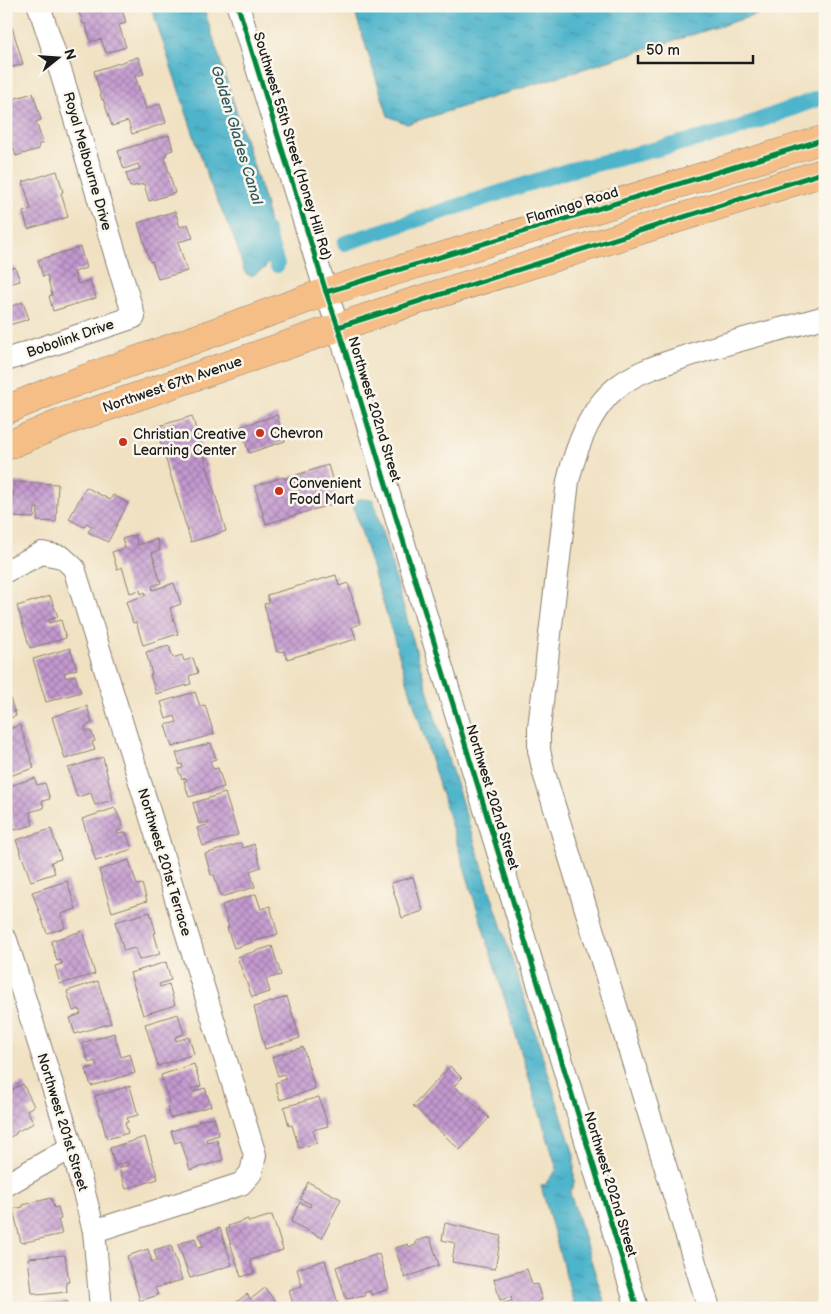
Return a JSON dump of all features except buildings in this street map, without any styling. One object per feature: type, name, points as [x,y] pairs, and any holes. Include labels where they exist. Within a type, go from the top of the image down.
[{"type":"main road","name":"Flamingo Road","points":[[326,292],[825,139]]},
{"type":"main road","points":[[338,327],[825,172]]},
{"type":"main road","points":[[6,410],[54,390],[326,292]]},
{"type":"main road","name":"Northwest 67th Avenue","points":[[6,446],[66,421],[338,327]]},
{"type":"street","name":"Royal Melbourne Drive","points":[[39,6],[63,79],[134,317]]},
{"type":"street","name":"Southwest 55th Street (Honey Hill Rd)","points":[[238,6],[326,292]]},
{"type":"street","name":"Northwest 202nd Street","points":[[326,292],[638,1308]]},
{"type":"street","name":"Bobolink Drive","points":[[6,360],[134,317]]},
{"type":"street","points":[[710,1308],[544,773],[539,750],[541,704],[568,481],[573,459],[590,420],[616,388],[647,370],[692,354],[825,317]]},
{"type":"street","name":"Northwest 201st Terrace","points":[[6,570],[42,553],[62,556],[74,568],[255,1155],[251,1173],[240,1184],[94,1231]]},
{"type":"street","name":"Northwest 201st Street","points":[[6,940],[11,971],[72,1147],[94,1231],[101,1308]]},
{"type":"street","points":[[6,1185],[72,1147]]},
{"type":"water","points":[[151,6],[203,6],[265,202],[273,249],[265,268],[251,276],[245,273],[236,243],[209,181]]},
{"type":"water","points":[[353,6],[784,6],[407,124],[388,116]]},
{"type":"water","points":[[359,499],[373,500],[437,724],[574,1155],[574,1183],[570,1193],[606,1308],[575,1308],[541,1186],[547,1184],[557,1169],[353,505]]},
{"type":"waterway","points":[[345,243],[567,171],[730,131],[825,96]]},
{"type":"waterway","name":"Golden Glades Canal","points":[[266,230],[277,265]]},
{"type":"cycle path","points":[[238,6],[338,327],[637,1308]]},
{"type":"cycle path","points":[[326,292],[825,139]]},
{"type":"cycle path","points":[[338,327],[825,172]]},
{"type":"place","name":"Chevron","points":[[260,433]]},
{"type":"place","name":"Christian Creative Learning Center","points":[[123,442]]},
{"type":"place","name":"Convenient Food Mart","points":[[279,491]]}]
